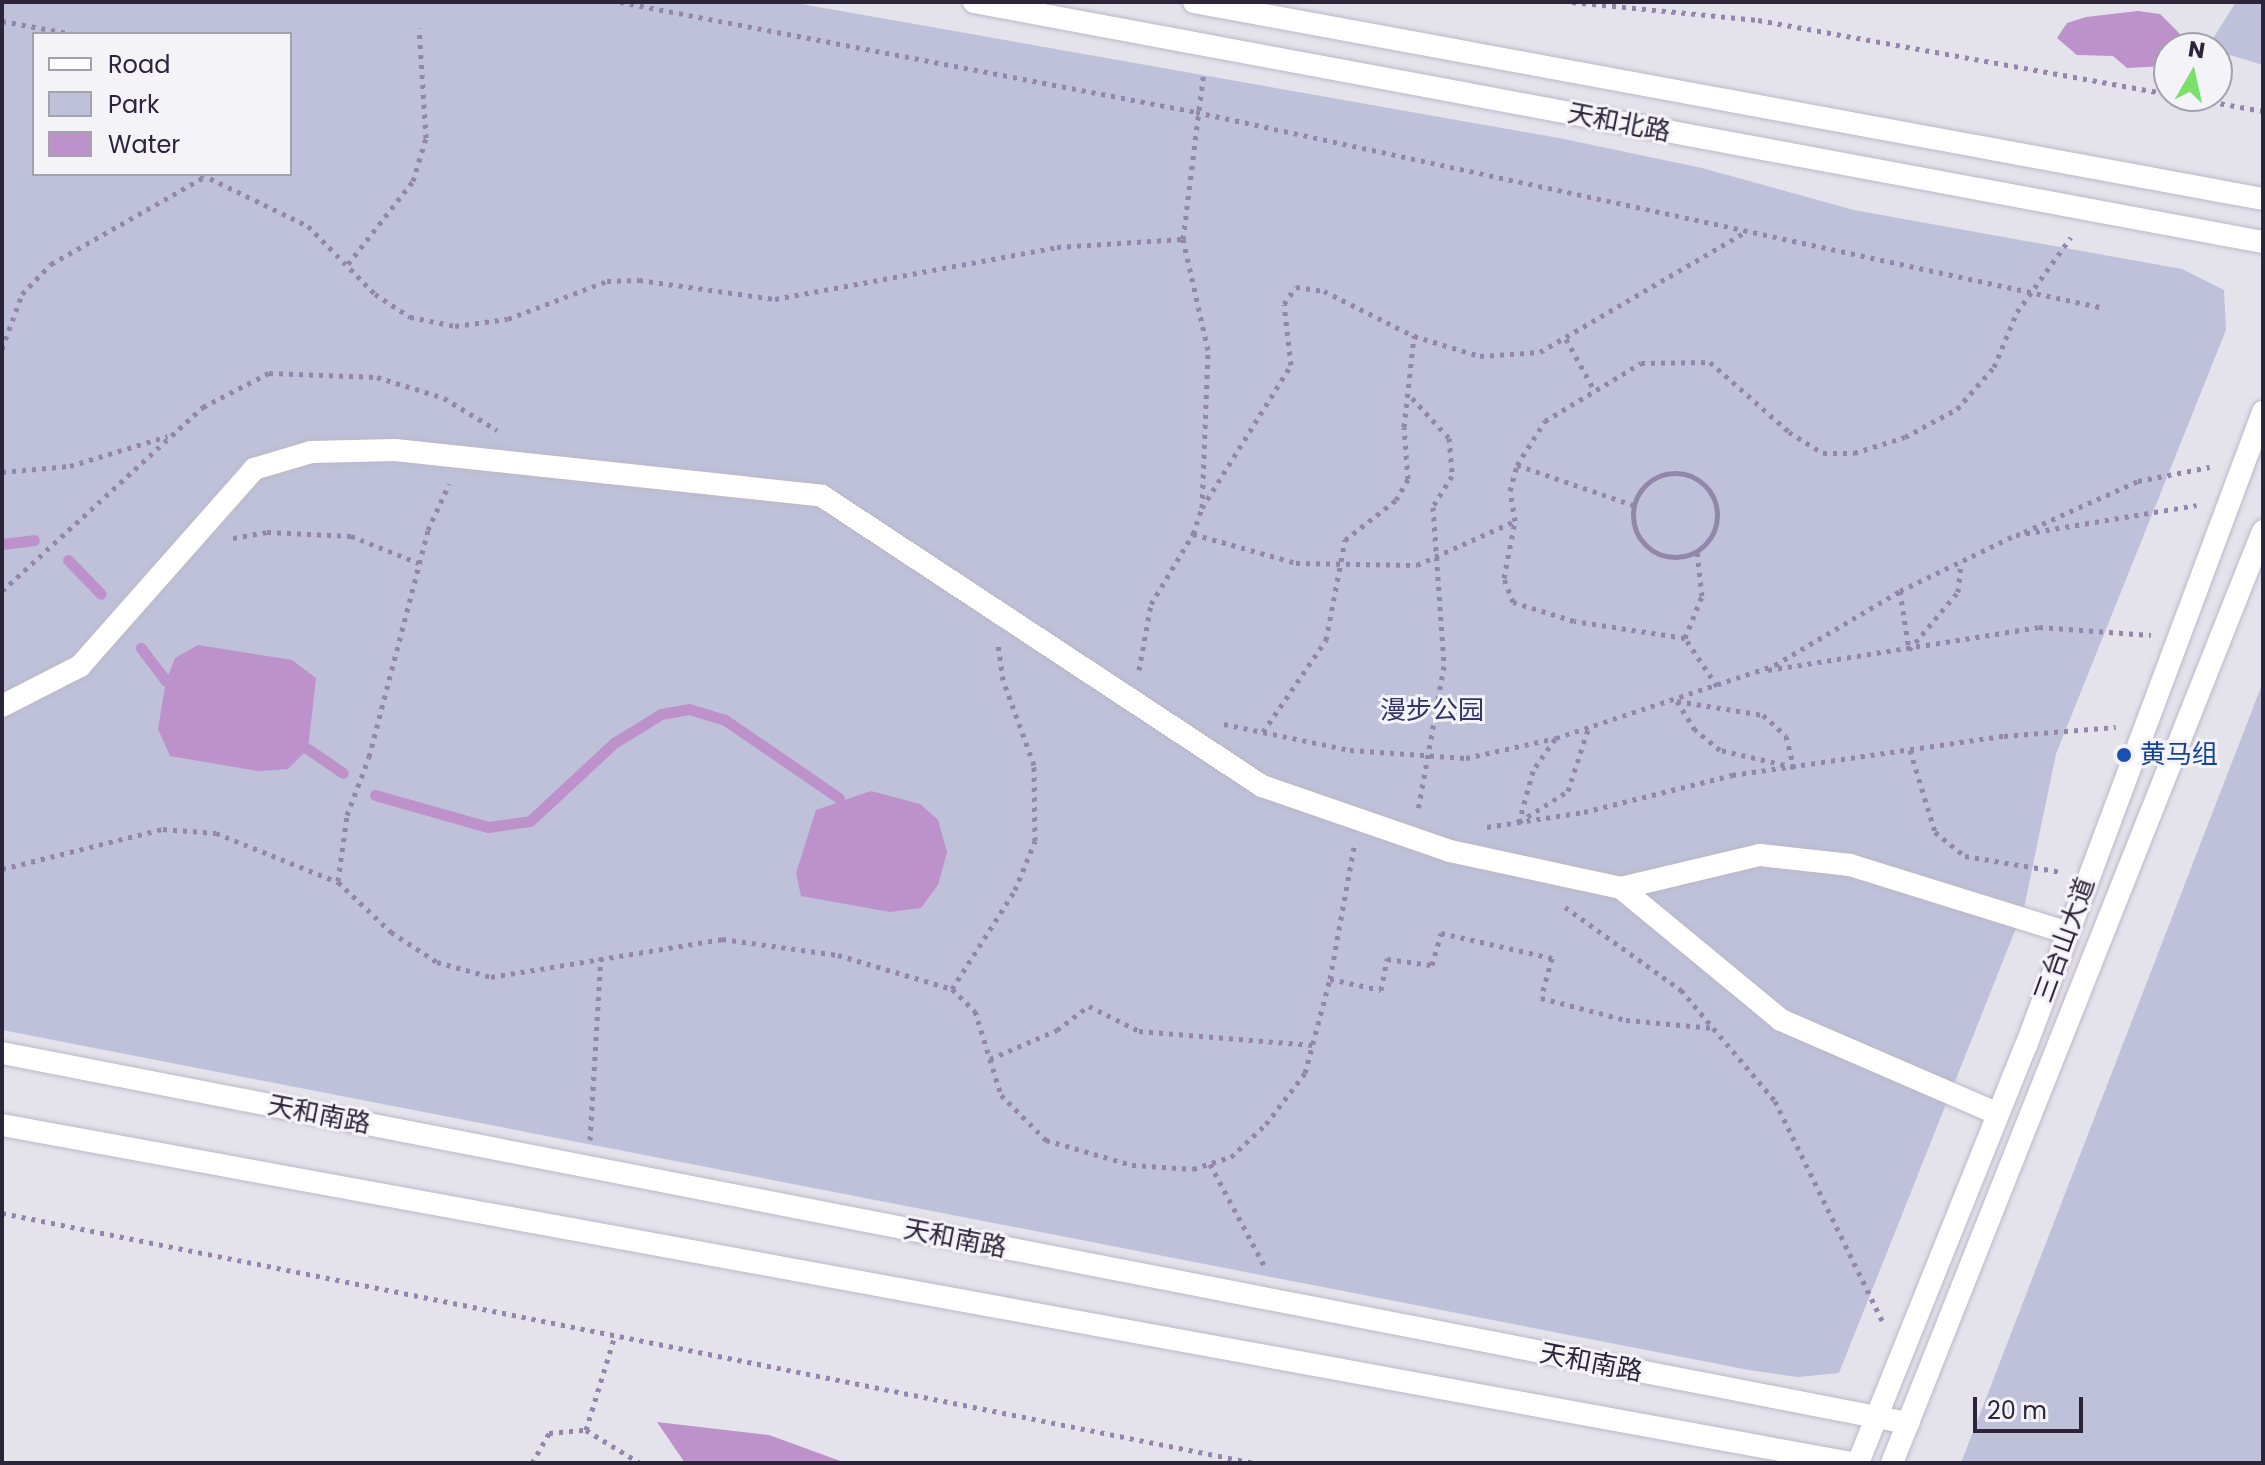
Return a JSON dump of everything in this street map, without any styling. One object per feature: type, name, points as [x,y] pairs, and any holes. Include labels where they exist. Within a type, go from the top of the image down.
[{"type":"street","name":"天和北路","points":[[974,2],[2263,242]]},
{"type":"street","name":"天和北路","points":[[1194,2],[2263,199]]},
{"type":"street","name":"三台山大道","points":[[1858,1463],[2068,933],[2263,412]]},
{"type":"street","points":[[2,706],[80,666],[254,469],[311,452],[395,450],[822,496],[1131,705],[1262,786],[1414,838],[1621,888],[1781,1020],[1998,1114]]},
{"type":"street","name":"三台山大道","points":[[1892,1463],[2263,531]]},
{"type":"street","points":[[1621,888],[1760,855],[1850,865],[2068,933]]},
{"type":"street","name":"天和南路","points":[[2,1053],[1908,1423]]},
{"type":"street","name":"天和南路","points":[[2,1125],[1851,1463]]},
{"type":"path","points":[[620,2],[1196,112],[1745,232],[2034,289],[2104,308]]},
{"type":"path","points":[[1572,2],[1758,20],[2263,111]]},
{"type":"path","points":[[2,21],[62,32]]},
{"type":"path","points":[[348,264],[392,216],[422,152],[419,28]]},
{"type":"path","points":[[1202,508],[1208,350],[1183,239],[1196,112],[1208,46]]},
{"type":"path","points":[[2,349],[22,294],[51,264],[203,176],[308,226],[375,294],[410,317],[455,326],[508,319],[607,281],[639,280],[775,299],[1057,247],[1183,239]]},
{"type":"path","points":[[1717,686],[1685,638],[1574,621],[1513,602],[1504,578],[1515,521],[1510,491],[1517,465],[1545,421],[1593,388],[1641,363],[1710,362],[1789,432],[1823,453],[1854,453],[1905,437],[1957,409],[1994,367],[2034,289],[2090,210]]},
{"type":"path","points":[[1131,705],[1151,604],[1193,534],[1202,508],[1291,365],[1284,304],[1296,287],[1324,291],[1414,336],[1480,356],[1540,352],[1745,232]]},
{"type":"path","points":[[1263,732],[1326,640],[1345,540],[1396,500],[1408,479],[1404,427],[1412,398],[1414,336]]},
{"type":"path","points":[[1566,339],[1593,388]]},
{"type":"path","points":[[1412,398],[1449,438],[1452,476],[1433,507],[1434,559],[1445,622],[1444,666],[1425,755],[1414,838]]},
{"type":"path","points":[[2,472],[70,466],[169,436]]},
{"type":"path","points":[[338,882],[347,815],[369,757],[419,563],[461,458]]},
{"type":"path","points":[[1219,723],[1350,750],[1466,758],[1556,738],[1677,701],[1760,671],[1900,591],[2138,481],[2245,461]]},
{"type":"path","points":[[1517,465],[1634,505]]},
{"type":"path","points":[[1634,505],[1661,475],[1702,481],[1718,518],[1697,552],[1702,596],[1685,638]]},
{"type":"path","points":[[2016,535],[2230,500]]},
{"type":"path","points":[[1634,505],[1644,544],[1669,558],[1697,552]]},
{"type":"path","points":[[1193,534],[1245,552],[1340,566],[1417,565],[1515,521]]},
{"type":"path","points":[[226,540],[267,532],[351,536],[419,563]]},
{"type":"path","points":[[1909,650],[1958,592],[1961,561]]},
{"type":"path","points":[[1900,591],[1909,650]]},
{"type":"path","points":[[952,989],[1015,890],[1035,841],[1034,765],[997,652],[1001,616]]},
{"type":"path","points":[[1760,671],[1909,650],[2039,627],[2178,636]]},
{"type":"path","points":[[1677,701],[1695,730],[1720,750],[1794,767]]},
{"type":"path","points":[[1677,701],[1763,715],[1786,736],[1794,767]]},
{"type":"path","points":[[1474,829],[1794,767],[2004,736],[2145,726]]},
{"type":"path","points":[[1519,822],[1568,791],[1588,729]]},
{"type":"path","points":[[1519,822],[1533,771],[1556,738]]},
{"type":"path","points":[[1910,750],[1935,832],[1965,856],[2089,876]]},
{"type":"path","points":[[2,869],[163,829],[216,833],[338,882],[391,932],[437,962],[491,977],[722,939],[838,955],[952,989],[975,1011],[1001,1095],[1046,1140],[1132,1165],[1193,1169],[1231,1157],[1266,1124],[1305,1073],[1330,979],[1358,819]]},
{"type":"path","points":[[1560,904],[1681,990],[1775,1101],[1900,1358]]},
{"type":"path","points":[[1330,979],[1381,990],[1387,959],[1432,965],[1441,933],[1552,958],[1541,998],[1626,1020],[1714,1028]]},
{"type":"path","points":[[588,1167],[601,957]]},
{"type":"path","points":[[990,1059],[1057,1030],[1089,1006],[1139,1031],[1313,1045]]},
{"type":"path","points":[[1210,1164],[1286,1303]]},
{"type":"path","points":[[2,1213],[1254,1463]]},
{"type":"path","points":[[586,1430],[615,1335]]},
{"type":"path","points":[[532,1463],[549,1433],[586,1430],[640,1463]]},
{"type":"green space","name":"漫步公园","points":[[2,2],[790,2],[1559,138],[1702,168],[1854,210],[2182,269],[2224,290],[2226,330],[2056,754],[2024,908],[1839,1373],[1798,1377],[1749,1370],[2,1030]]},
{"type":"green space","points":[[2236,2],[2263,2],[2263,65],[2233,56],[2233,32],[2217,32]]},
{"type":"green space","points":[[2263,682],[2263,1463],[1961,1463],[2056,1217]]},
{"type":"water","points":[[2138,11],[2160,14],[2178,32],[2153,32],[2153,67],[2127,68],[2113,56],[2077,55],[2057,38],[2067,23],[2086,17]]},
{"type":"water","points":[[198,645],[292,660],[316,678],[308,749],[288,769],[258,771],[170,756],[158,729],[166,681],[175,658]]},
{"type":"water","points":[[871,791],[920,804],[938,820],[947,852],[938,885],[921,908],[890,912],[801,896],[796,873],[816,810]]},
{"type":"water","points":[[657,1422],[769,1435],[846,1463],[685,1463]]},
{"type":"waterway","points":[[2,544],[34,540]]},
{"type":"waterway","points":[[68,560],[101,594]]},
{"type":"waterway","points":[[141,648],[166,681]]},
{"type":"waterway","points":[[375,795],[488,827],[530,821],[614,743],[661,714],[689,709],[725,720],[839,798]]},
{"type":"waterway","points":[[308,749],[343,773]]},
{"type":"place","name":"黄马组","points":[[2124,755]]}]
